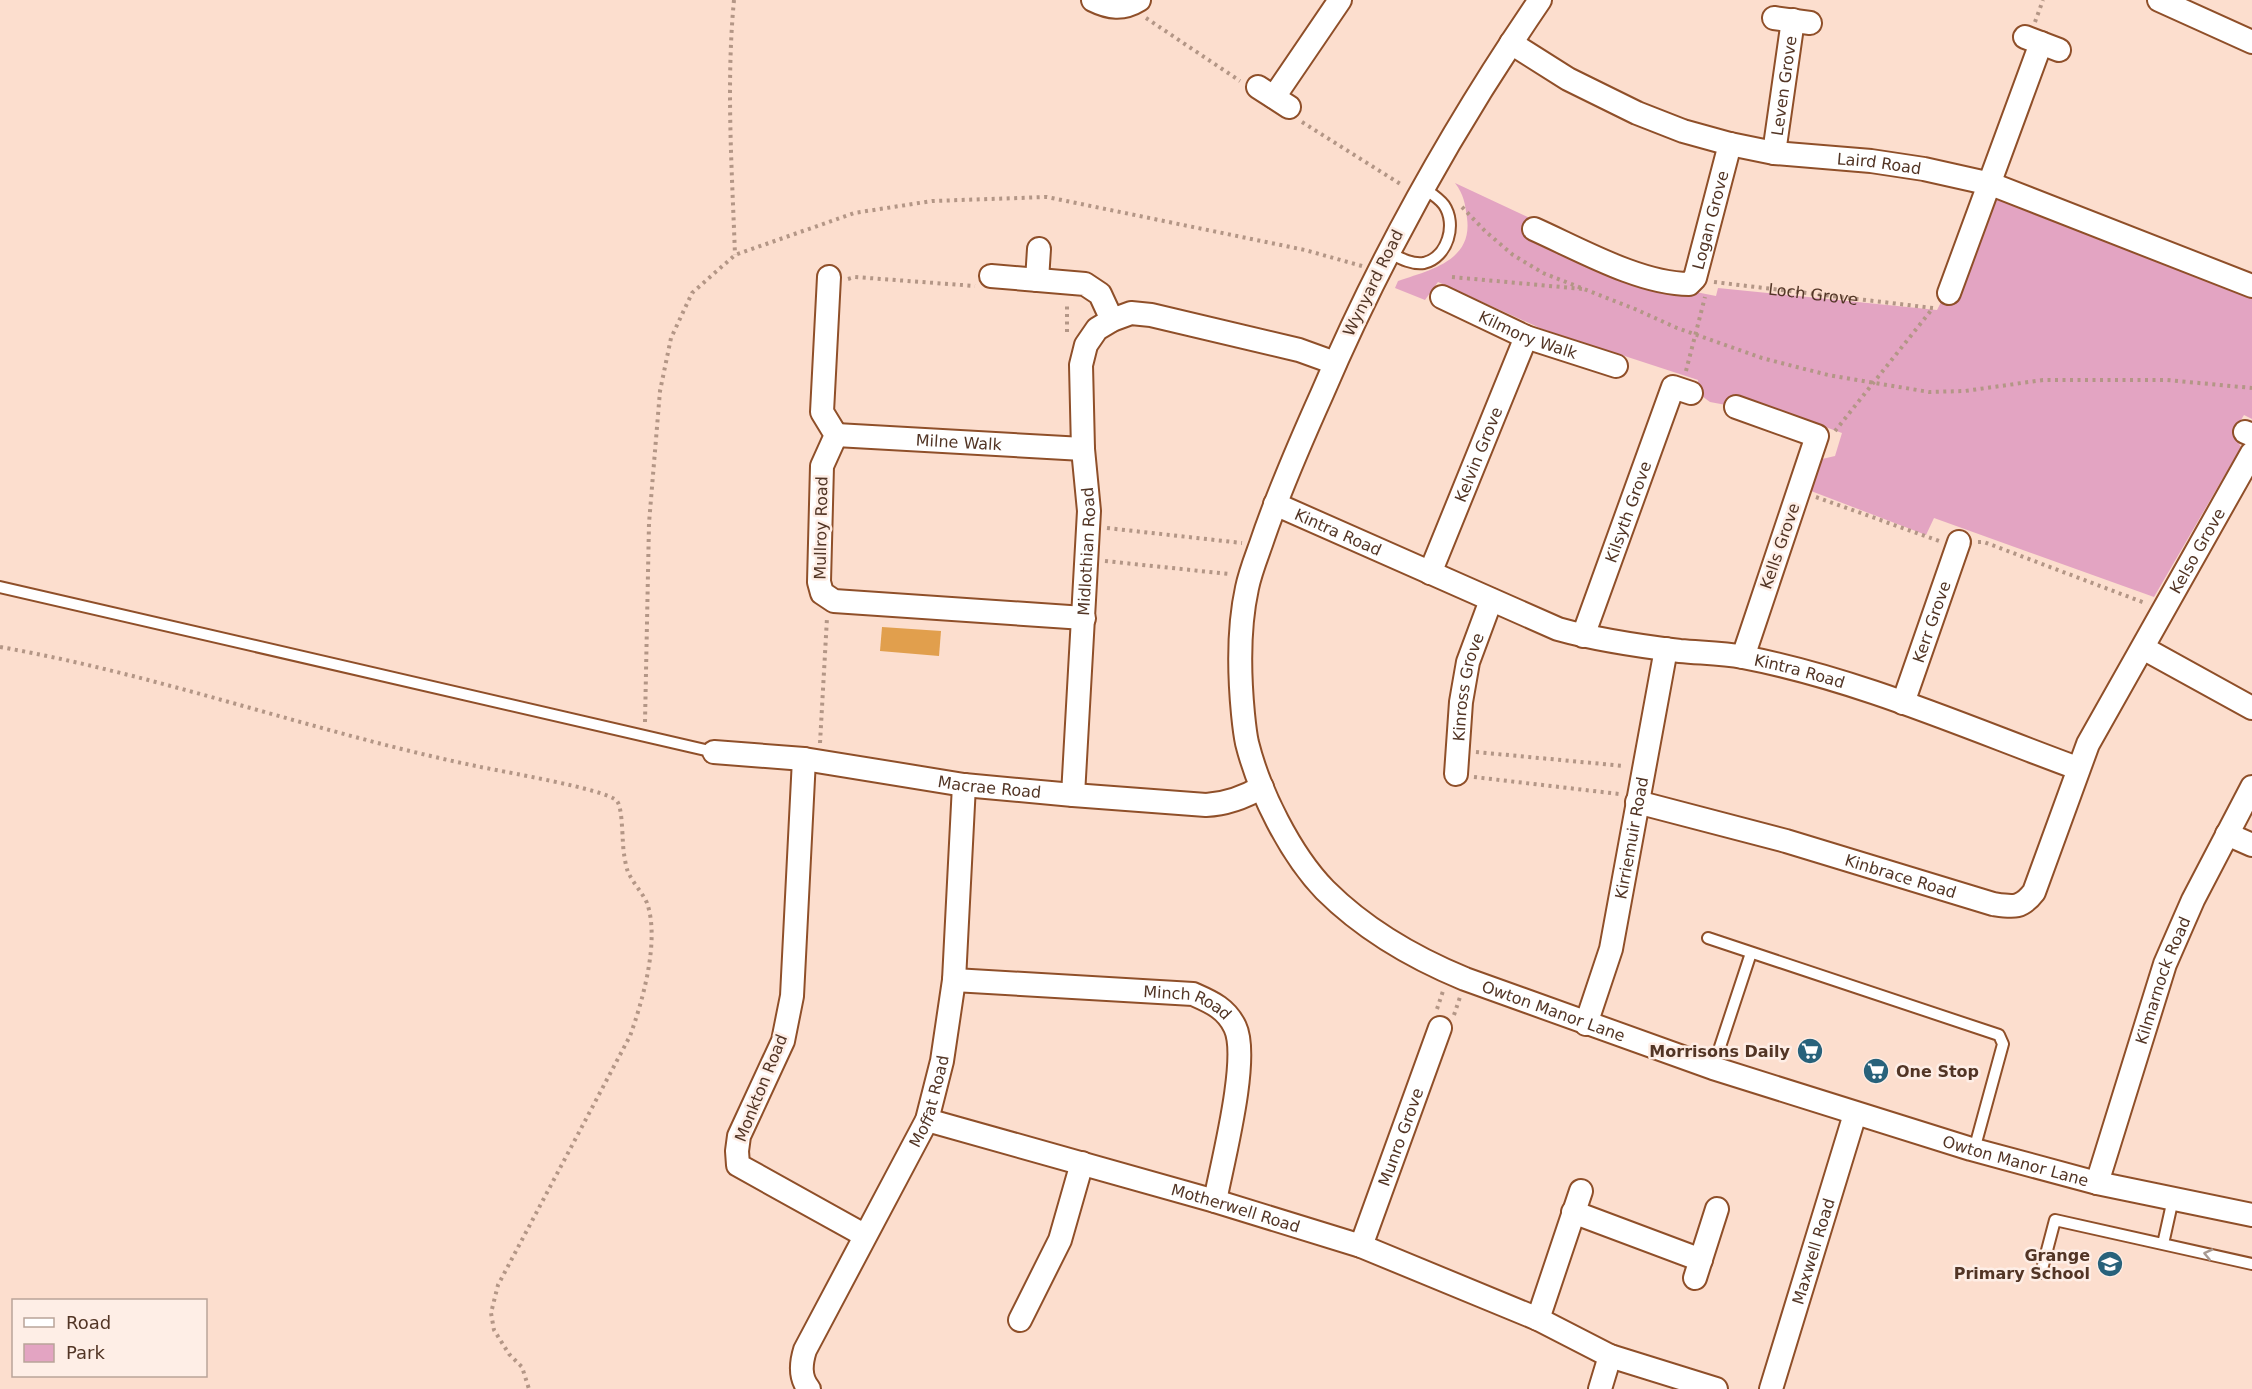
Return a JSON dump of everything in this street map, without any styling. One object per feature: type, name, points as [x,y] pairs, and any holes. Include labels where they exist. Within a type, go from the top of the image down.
[{"type":"street","points":[[1093,0],[1109,7],[1141,4]]},
{"type":"street","points":[[1268,95],[1340,0]]},
{"type":"street","name":"Wynyard Road","points":[[1239,581],[1275,504],[1335,363],[1383,261],[1420,191],[1540,0]]},
{"type":"street","points":[[2159,0],[2252,42]]},
{"type":"street","name":"Leven Grove","points":[[1773,153],[1792,20]]},
{"type":"street","name":"Laird Road","points":[[1511,43],[1568,79],[1637,113],[1683,131],[1773,153],[1871,161],[1924,169],[1991,184],[2252,285]]},
{"type":"street","points":[[1941,301],[1974,255],[1991,184],[2041,43]]},
{"type":"street","name":"Logan Grove","points":[[1534,229],[1576,256],[1643,277],[1673,284],[1689,284],[1702,280],[1730,144]]},
{"type":"street","points":[[1037,280],[1039,249]]},
{"type":"street","points":[[829,279],[822,412],[836,435]]},
{"type":"street","points":[[988,281],[1037,280],[1085,284],[1100,294],[1113,320]]},
{"type":"street","name":"Kilmory Walk","points":[[1442,287],[1526,337],[1616,366]]},
{"type":"street","name":"Midlothian Road","points":[[1073,795],[1088,526],[1081,365],[1086,345],[1097,329],[1113,320],[1131,314],[1151,315],[1299,350],[1335,363]]},
{"type":"street","name":"Kelvin Grove","points":[[1430,573],[1526,337]]},
{"type":"street","name":"Kilsyth Grove","points":[[1583,636],[1676,387]]},
{"type":"street","points":[[1736,407],[1822,438]]},
{"type":"street","name":"Milne Walk","points":[[836,435],[1083,449]]},
{"type":"street","name":"Mullroy Road","points":[[836,435],[822,466],[819,582],[822,593],[834,601],[1084,618]]},
{"type":"street","name":"Kells Grove","points":[[1743,657],[1799,490],[1822,438]]},
{"type":"street","name":"Kelso Grove","points":[[2143,648],[2252,453]]},
{"type":"street","name":"Kintra Road","points":[[1275,504],[1558,629],[1583,636],[1666,649],[1743,657],[1830,680],[1904,704],[2078,768]]},
{"type":"street","name":"Kerr Grove","points":[[1904,704],[1958,545]]},
{"type":"street","name":"Owton Manor Lane","points":[[1239,581],[1239,678],[1246,742],[1262,787],[1298,855],[1323,888],[1353,916],[1387,940],[1431,965],[1457,976],[1586,1024],[1856,1114],[1974,1150],[2097,1183],[2252,1215]]},
{"type":"street","name":"Kinross Grove","points":[[1456,774],[1468,662],[1491,600]]},
{"type":"street","points":[[2078,768],[2088,744],[2143,648],[2252,708]]},
{"type":"street","name":"Kirriemuir Road","points":[[1586,1024],[1611,949],[1666,649]]},
{"type":"street","name":"Macrae Road","points":[[714,752],[811,760],[964,784],[1073,795],[1213,804],[1235,799],[1262,787]]},
{"type":"street","name":"Monkton Road","points":[[811,760],[792,996],[783,1041],[739,1136],[738,1165],[864,1236]]},
{"type":"street","name":"Kinbrace Road","points":[[1637,799],[1786,841],[1993,904],[2012,907],[2025,903],[2034,892],[2078,768]]},
{"type":"street","name":"Moffat Road","points":[[809,1389],[801,1362],[805,1350],[927,1120],[942,1061],[954,980],[964,784]]},
{"type":"street","name":"Kilmarnock Road","points":[[2097,1183],[2165,964],[2193,900],[2252,787]]},
{"type":"street","points":[[2227,834],[2252,845]]},
{"type":"street","name":"Minch Road","points":[[954,980],[1193,994],[1214,1002],[1226,1013],[1236,1028],[1240,1043],[1240,1060],[1232,1117],[1215,1201]]},
{"type":"street","name":"Munro Grove","points":[[1361,1246],[1440,1028]]},
{"type":"street","name":"Maxwell Road","points":[[1772,1389],[1856,1114]]},
{"type":"street","name":"Motherwell Road","points":[[927,1120],[1215,1201],[1361,1246],[1538,1320],[1610,1356],[1716,1389]]},
{"type":"street","points":[[1020,1320],[1060,1240],[1082,1163]]},
{"type":"street","points":[[1538,1320],[1577,1201],[1698,1269],[1717,1209]]},
{"type":"street","points":[[1600,1389],[1610,1356]]},
{"type":"lane","points":[[1383,261],[1422,263],[1437,257],[1452,226],[1450,215],[1443,203],[1420,191]]},
{"type":"lane","points":[[0,587],[714,752]]},
{"type":"lane","points":[[1708,938],[1999,1035],[2003,1044],[1974,1150]]},
{"type":"lane","points":[[1713,1068],[1751,953]]},
{"type":"lane","points":[[2163,1244],[2173,1199]]},
{"type":"lane","points":[[2041,1273],[2055,1220],[2252,1264]]},
{"type":"path","points":[[734,0],[730,39],[730,108],[735,255]]},
{"type":"path","points":[[1141,4],[1146,18],[1268,95],[1287,112],[1420,191]]},
{"type":"path","points":[[1443,203],[1449,193],[1485,231],[1513,255],[1542,273],[1762,358],[1828,375],[1929,392],[1965,391],[2043,380],[2168,380],[2252,388]]},
{"type":"path","points":[[645,736],[649,523],[660,391],[671,338],[692,293],[735,255],[854,213],[932,201],[1047,196],[1305,250],[1383,261]]},
{"type":"path","points":[[829,279],[855,277],[988,281]]},
{"type":"path","points":[[1676,387],[1696,334],[1702,280]]},
{"type":"path","name":"Loch Grove","points":[[1702,280],[1941,301]]},
{"type":"path","points":[[1442,287],[1583,289]]},
{"type":"path","points":[[1067,332],[1068,293]]},
{"type":"path","points":[[1822,438],[1941,301]]},
{"type":"path","points":[[1799,490],[1958,545],[1984,542],[2164,610]]},
{"type":"path","points":[[1088,526],[1242,543]]},
{"type":"path","points":[[1087,559],[1239,581]]},
{"type":"path","points":[[811,760],[826,621],[834,601]]},
{"type":"path","points":[[0,647],[79,662],[447,760],[576,787],[609,796],[617,801],[620,807],[622,843],[627,871],[646,900],[651,917],[652,938],[641,1006],[630,1036],[498,1285],[491,1313],[494,1330],[509,1354],[522,1367],[529,1389]]},
{"type":"path","points":[[1457,750],[1643,768]]},
{"type":"path","points":[[1456,774],[1637,799]]},
{"type":"path","points":[[1457,976],[1449,1030],[1440,1028],[1432,1024],[1457,976]]},
{"type":"green space","points":[[1455,183],[1534,220],[1625,278],[1716,296],[1718,288],[1937,310],[1995,197],[2252,298],[2252,419],[2244,415],[2233,433],[2241,447],[2154,597],[1934,518],[1926,535],[1811,491],[1822,459],[1835,456],[1842,433],[1734,394],[1726,405],[1710,402],[1699,394],[1698,380],[1542,329],[1438,282],[1425,300],[1395,288],[1398,281],[1447,262],[1463,244],[1467,233],[1467,218],[1464,199]]},
{"type":"building","points":[[882,627],[941,631],[939,656],[880,651]]},
{"type":"place","name":"Morrisons Daily","points":[[1810,1051]]},
{"type":"place","name":"One Stop","points":[[1876,1071]]},
{"type":"place","name":"Grange Primary School","points":[[2110,1264]]}]
